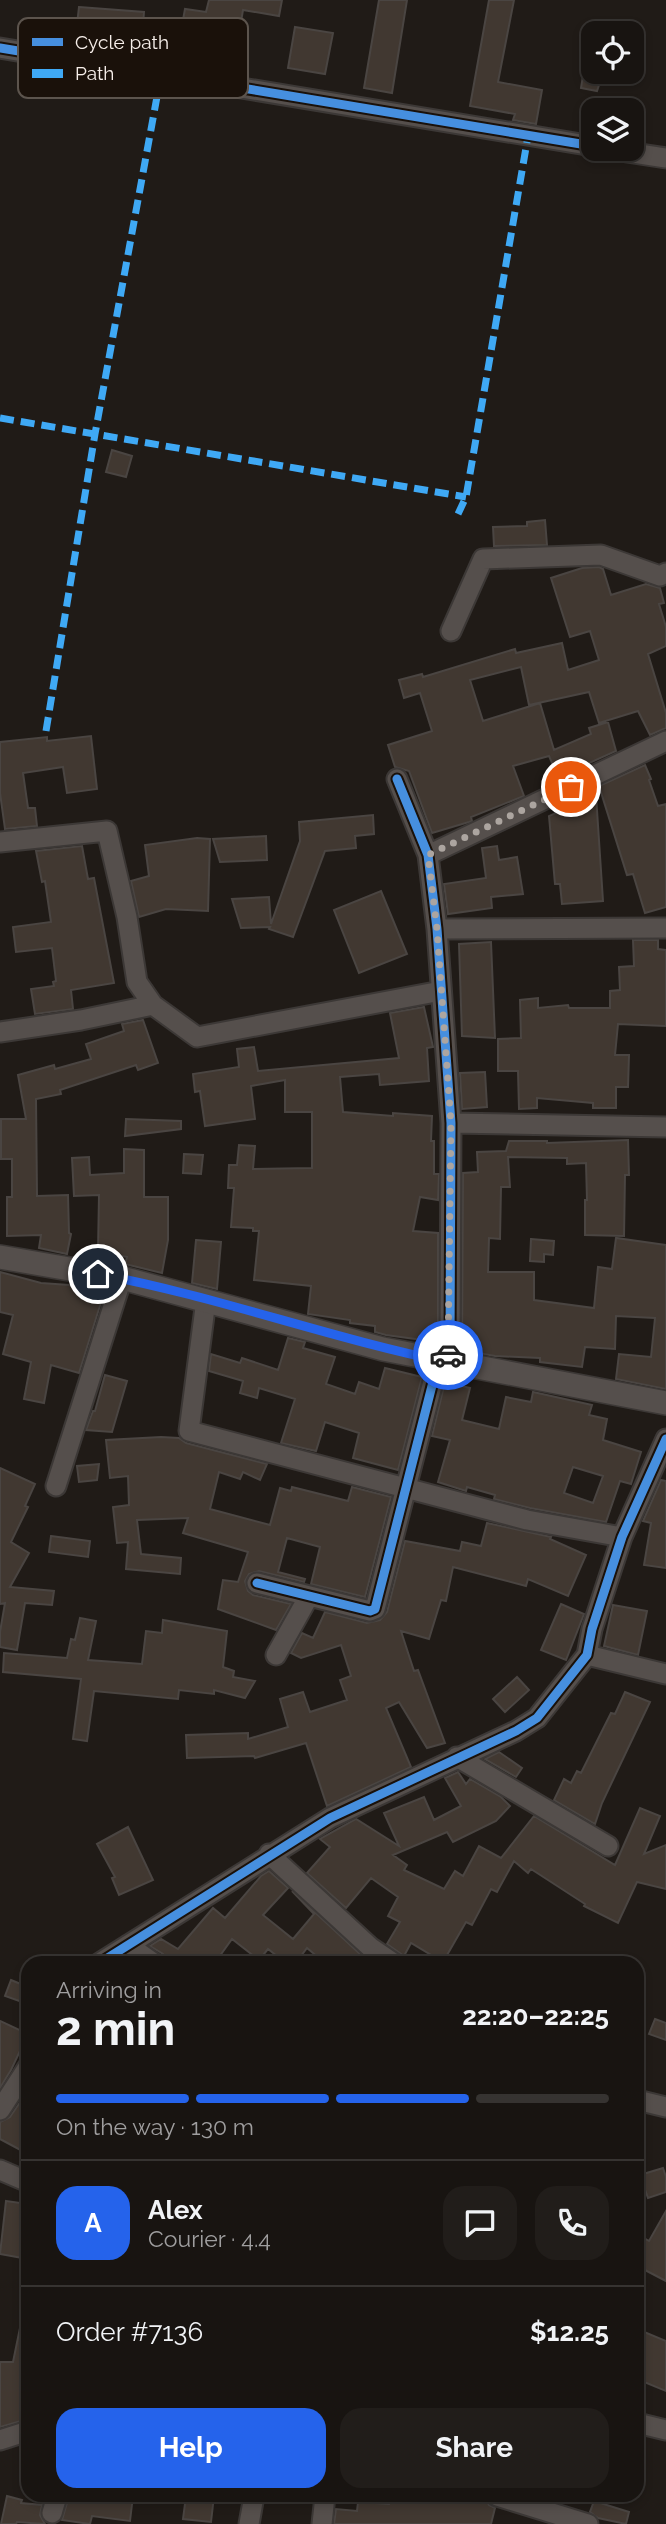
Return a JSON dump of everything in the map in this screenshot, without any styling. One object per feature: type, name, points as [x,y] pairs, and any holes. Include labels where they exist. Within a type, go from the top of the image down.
[{"type":"street","points":[[0,48],[18,51]]},
{"type":"street","points":[[248,89],[581,144]]},
{"type":"street","points":[[644,155],[666,158]]},
{"type":"street","points":[[451,631],[483,559],[601,555],[660,576],[666,573]]},
{"type":"street","points":[[428,855],[666,741]]},
{"type":"street","points":[[257,1583],[370,1611],[376,1609],[436,1370],[447,1362],[450,1346],[451,1123],[437,929],[428,855],[397,779]]},
{"type":"street","points":[[0,842],[107,831],[127,917],[137,982],[153,1005],[197,1037],[441,991]]},
{"type":"street","points":[[437,929],[666,928]]},
{"type":"street","points":[[0,1032],[82,1020],[153,1005]]},
{"type":"street","points":[[451,1123],[666,1127]]},
{"type":"street","points":[[0,1257],[122,1278],[383,1349],[666,1403]]},
{"type":"street","points":[[56,1486],[122,1278]]},
{"type":"street","points":[[206,1300],[188,1431],[527,1520],[622,1537]]},
{"type":"street","points":[[111,1956],[330,1818],[516,1731],[537,1717],[587,1655],[592,1629],[622,1537],[666,1439]]},
{"type":"street","points":[[276,1655],[309,1596]]},
{"type":"street","points":[[587,1655],[666,1674]]},
{"type":"street","points":[[457,1757],[608,1846]]},
{"type":"street","points":[[270,1854],[370,1947],[383,1956]]},
{"type":"street","points":[[128,1945],[144,1956]]},
{"type":"street","points":[[0,2110],[21,2078]]},
{"type":"street","points":[[644,2102],[666,2107]]},
{"type":"street","points":[[0,2170],[21,2179]]},
{"type":"street","points":[[644,2425],[666,2430]]},
{"type":"street","points":[[0,2440],[21,2433]]},
{"type":"street","points":[[249,2524],[253,2502]]},
{"type":"street","points":[[321,2524],[324,2502]]},
{"type":"street","points":[[516,2502],[588,2524]]},
{"type":"building","points":[[209,0],[282,0],[279,16],[243,10],[242,18],[183,18],[185,9],[206,12]]},
{"type":"building","points":[[379,0],[407,0],[392,93],[364,88]]},
{"type":"building","points":[[489,0],[514,0],[498,82],[542,90],[536,124],[513,120],[515,114],[470,106]]},
{"type":"building","points":[[79,7],[144,12],[144,18],[78,18]]},
{"type":"building","points":[[295,27],[333,33],[325,74],[288,68]]},
{"type":"building","points":[[582,84],[599,84],[597,91],[581,88]]},
{"type":"building","points":[[112,450],[132,456],[126,477],[106,472]]},
{"type":"building","points":[[545,520],[547,545],[494,546],[493,527],[527,526],[527,522]]},
{"type":"building","points":[[582,568],[603,569],[611,595],[646,584],[660,588],[664,603],[659,604],[666,627],[666,646],[648,654],[666,713],[666,728],[650,735],[638,711],[599,723],[589,692],[529,705],[521,667],[470,680],[483,721],[540,703],[554,750],[591,734],[589,728],[608,722],[616,751],[558,777],[549,756],[513,766],[524,796],[471,817],[472,821],[432,833],[409,771],[395,767],[388,745],[432,731],[420,693],[404,698],[399,680],[422,674],[423,677],[515,649],[516,653],[562,643],[568,670],[599,660],[590,631],[570,637],[551,578]]},
{"type":"building","points":[[91,736],[97,789],[67,793],[63,767],[23,773],[28,808],[35,808],[37,826],[5,829],[0,793],[0,742]]},
{"type":"building","points":[[645,765],[658,806],[666,804],[666,907],[645,913],[633,874],[627,875],[599,786]]},
{"type":"building","points":[[596,795],[603,901],[562,904],[560,884],[555,884],[549,816]]},
{"type":"building","points":[[373,815],[374,834],[355,836],[356,848],[325,851],[293,937],[269,929],[270,927],[241,928],[232,899],[269,897],[271,924],[300,841],[299,822]]},
{"type":"building","points":[[266,836],[267,860],[220,862],[213,839]]},
{"type":"building","points":[[197,838],[210,839],[208,911],[166,909],[139,917],[131,881],[149,876],[145,845]]},
{"type":"building","points":[[82,846],[88,879],[94,878],[114,983],[71,990],[73,1009],[35,1014],[31,989],[54,986],[53,982],[56,981],[52,948],[16,952],[13,927],[51,922],[45,881],[42,882],[36,851]]},
{"type":"building","points":[[497,846],[499,860],[517,857],[523,894],[491,897],[492,908],[448,914],[444,884],[486,878],[482,848]]},
{"type":"building","points":[[381,891],[407,954],[359,973],[334,910]]},
{"type":"building","points":[[633,940],[658,940],[658,949],[666,950],[666,1026],[618,1024],[615,1055],[629,1055],[628,1087],[616,1087],[616,1108],[593,1108],[593,1103],[537,1098],[537,1108],[519,1109],[518,1071],[498,1071],[498,1039],[521,1038],[520,1000],[538,998],[538,1008],[568,1005],[569,1008],[610,1008],[610,991],[620,990],[619,967],[634,966]]},
{"type":"building","points":[[491,942],[495,1038],[462,1036],[459,944]]},
{"type":"building","points":[[424,1007],[433,1047],[427,1048],[429,1081],[380,1085],[379,1074],[340,1077],[343,1112],[432,1116],[434,1174],[439,1174],[438,1200],[420,1197],[413,1231],[438,1233],[438,1342],[386,1335],[375,1332],[375,1326],[308,1314],[311,1286],[254,1280],[259,1231],[253,1231],[253,1228],[231,1227],[234,1188],[228,1188],[229,1165],[237,1165],[239,1145],[255,1146],[253,1169],[312,1168],[312,1112],[285,1112],[285,1080],[251,1086],[255,1119],[205,1126],[200,1091],[195,1092],[193,1074],[239,1067],[237,1049],[254,1047],[258,1071],[399,1058],[390,1013]]},
{"type":"building","points":[[143,1020],[158,1063],[138,1070],[136,1065],[60,1090],[61,1094],[36,1099],[37,1196],[68,1195],[71,1234],[67,1254],[39,1248],[41,1235],[7,1236],[7,1197],[12,1197],[12,1159],[1,1159],[1,1119],[26,1119],[18,1075],[91,1059],[86,1044],[124,1031],[122,1024]]},
{"type":"building","points":[[485,1072],[487,1107],[462,1109],[460,1073]]},
{"type":"building","points":[[126,1119],[181,1121],[181,1129],[125,1136]]},
{"type":"building","points":[[628,1140],[629,1175],[625,1175],[624,1236],[585,1235],[586,1163],[567,1164],[567,1158],[508,1157],[510,1187],[501,1187],[500,1239],[489,1238],[488,1272],[534,1272],[534,1300],[594,1308],[598,1267],[612,1269],[616,1238],[666,1245],[666,1389],[616,1379],[619,1354],[651,1357],[655,1318],[616,1316],[615,1349],[585,1347],[582,1367],[540,1362],[540,1358],[495,1356],[462,1350],[463,1173],[478,1172],[477,1152],[506,1151],[509,1141],[547,1143]]},
{"type":"building","points":[[124,1149],[144,1150],[144,1197],[168,1197],[168,1240],[162,1273],[125,1264],[127,1257],[98,1251],[99,1195],[74,1196],[72,1158],[89,1157],[90,1175],[124,1173]]},
{"type":"building","points":[[184,1154],[203,1155],[201,1174],[183,1173]]},
{"type":"building","points":[[531,1239],[554,1241],[553,1255],[544,1254],[544,1262],[530,1261]]},
{"type":"building","points":[[196,1240],[221,1242],[217,1289],[192,1283]]},
{"type":"building","points":[[0,1272],[41,1283],[69,1285],[103,1296],[79,1373],[51,1365],[44,1403],[24,1399],[31,1362],[3,1354],[13,1315],[0,1312]]},
{"type":"building","points":[[288,1338],[305,1342],[303,1348],[335,1357],[326,1384],[355,1394],[359,1382],[379,1389],[385,1368],[422,1377],[398,1470],[353,1458],[359,1433],[325,1422],[316,1451],[281,1443],[295,1399],[259,1388],[257,1398],[240,1393],[243,1381],[209,1371],[211,1354],[240,1363],[242,1358],[278,1370]]},
{"type":"building","points":[[105,1375],[127,1381],[112,1432],[86,1430],[95,1411]]},
{"type":"building","points":[[445,1382],[470,1388],[462,1420],[499,1429],[506,1397],[531,1402],[533,1392],[592,1405],[589,1415],[607,1419],[603,1440],[641,1452],[631,1484],[620,1481],[606,1522],[530,1508],[494,1499],[495,1495],[467,1487],[466,1491],[438,1482],[450,1440],[432,1436]],"holes":[[[573,1467],[603,1476],[593,1503],[564,1493]]]},
{"type":"building","points":[[179,1438],[186,1443],[267,1464],[260,1480],[243,1472],[240,1479],[219,1472],[210,1509],[270,1525],[280,1488],[291,1491],[292,1487],[348,1501],[352,1487],[391,1497],[365,1597],[311,1584],[320,1547],[287,1538],[278,1572],[305,1579],[304,1582],[259,1571],[249,1574],[245,1581],[248,1591],[253,1595],[291,1604],[276,1630],[218,1609],[223,1580],[238,1582],[248,1552],[183,1533],[188,1518],[137,1520],[141,1554],[181,1558],[180,1574],[126,1569],[128,1542],[117,1543],[113,1507],[129,1505],[128,1476],[110,1478],[106,1440]]},
{"type":"building","points":[[99,1464],[97,1480],[79,1482],[77,1466]]},
{"type":"building","points":[[0,1468],[35,1484],[25,1506],[28,1507],[11,1542],[29,1553],[10,1587],[54,1591],[52,1605],[25,1603],[17,1650],[0,1647],[5,1603],[0,1604]]},
{"type":"building","points":[[661,1480],[666,1481],[666,1568],[644,1565],[651,1523],[643,1521]]},
{"type":"building","points":[[487,1523],[551,1537],[550,1539],[586,1555],[568,1596],[528,1579],[526,1586],[453,1567],[446,1601],[441,1600],[429,1639],[401,1631],[414,1671],[418,1670],[445,1743],[427,1748],[399,1702],[386,1708],[411,1767],[327,1806],[306,1743],[255,1758],[187,1758],[186,1735],[248,1733],[248,1739],[288,1727],[280,1699],[303,1692],[310,1712],[347,1700],[340,1680],[351,1676],[341,1645],[301,1658],[291,1653],[302,1633],[313,1638],[325,1612],[367,1623],[380,1620],[387,1612],[405,1541],[460,1551],[462,1542],[481,1546]]},
{"type":"building","points":[[51,1536],[90,1541],[88,1557],[49,1552]]},
{"type":"building","points":[[561,1604],[584,1614],[566,1660],[541,1650]]},
{"type":"building","points":[[613,1605],[647,1611],[638,1655],[604,1646]]},
{"type":"building","points":[[80,1618],[96,1621],[88,1660],[142,1664],[146,1631],[162,1633],[163,1620],[227,1631],[223,1667],[234,1671],[233,1677],[255,1681],[245,1698],[214,1690],[214,1694],[179,1690],[178,1699],[94,1691],[87,1741],[73,1739],[81,1679],[3,1672],[4,1653],[67,1658]]},
{"type":"building","points":[[517,1677],[529,1690],[505,1712],[493,1699]]},
{"type":"building","points":[[625,1692],[650,1702],[602,1803],[595,1824],[554,1800],[564,1779],[571,1783],[577,1771],[581,1773],[611,1713],[615,1714]]},
{"type":"building","points":[[499,1752],[522,1768],[516,1777],[485,1759]]},
{"type":"building","points":[[458,1772],[466,1784],[470,1779],[501,1797],[510,1806],[496,1821],[453,1842],[447,1832],[393,1855],[407,1865],[404,1870],[444,1889],[455,1871],[463,1876],[479,1846],[501,1858],[534,1816],[615,1865],[640,1808],[660,1816],[644,1854],[666,1845],[666,1889],[637,1882],[618,1923],[584,1906],[585,1904],[531,1869],[528,1873],[514,1861],[497,1892],[491,1889],[472,1925],[466,1922],[446,1956],[433,1956],[411,1943],[404,1956],[387,1944],[400,1922],[388,1916],[398,1897],[371,1878],[346,1908],[307,1873],[330,1847],[320,1839],[356,1819],[399,1846],[384,1813],[424,1797],[434,1820],[461,1806],[445,1778]]},
{"type":"building","points":[[128,1827],[153,1880],[119,1895],[112,1878],[115,1877],[97,1844]]},
{"type":"building","points":[[269,1871],[288,1888],[263,1915],[293,1939],[314,1914],[292,1891],[360,1954],[358,1956],[316,1956],[307,1948],[301,1956],[277,1956],[268,1949],[262,1956],[254,1956],[232,1939],[220,1956],[164,1956],[150,1946],[161,1939],[178,1949],[213,1908],[225,1918],[261,1876]]},
{"type":"building","points":[[11,1980],[21,1984],[21,2002],[5,1996]]},
{"type":"building","points":[[655,2019],[666,2023],[666,2040],[649,2034]]},
{"type":"building","points":[[0,2021],[21,2031],[21,2049],[0,2088]]},
{"type":"building","points":[[21,2101],[21,2150],[0,2139],[0,2122],[10,2117]]},
{"type":"building","points":[[663,2168],[666,2192],[648,2198],[644,2174]]},
{"type":"building","points":[[6,2201],[21,2203],[21,2258],[0,2254]]},
{"type":"building","points":[[666,2211],[666,2281],[644,2270],[644,2238],[649,2241]]},
{"type":"building","points":[[21,2323],[21,2421],[0,2427],[0,2362],[13,2362]]},
{"type":"building","points":[[644,2332],[666,2341],[666,2391],[644,2382]]},
{"type":"building","points":[[7,2496],[21,2500],[21,2503],[42,2505],[40,2515],[45,2524],[1,2524]]},
{"type":"building","points":[[67,2502],[132,2502],[130,2521],[92,2516],[90,2524],[62,2520]]},
{"type":"building","points":[[185,2502],[213,2502],[211,2522],[183,2519]]},
{"type":"building","points":[[358,2502],[487,2502],[495,2508],[491,2524],[334,2524],[336,2509],[357,2511]]},
{"type":"building","points":[[594,2502],[597,2502],[629,2512],[626,2524],[598,2518],[590,2512]]},
{"type":"marked path","points":[[46,731],[95,434],[157,98]]},
{"type":"marked path","points":[[458,514],[466,497],[528,136]]},
{"type":"marked path","points":[[0,418],[466,497]]},
{"type":"cycle path","points":[[0,48],[18,51]]},
{"type":"cycle path","points":[[248,89],[581,144]]},
{"type":"cycle path","points":[[257,1583],[370,1611],[375,1609],[436,1370],[447,1362],[450,1346],[451,1123],[437,929],[428,855],[397,779]]},
{"type":"cycle path","points":[[111,1956],[330,1818],[516,1731],[537,1718],[587,1655],[592,1629],[622,1537],[666,1439]]},
{"type":"way so far","points":[[448,1355],[451,1123],[437,929],[428,855],[571,787]]},
{"type":"route","points":[[98,1274],[206,1300],[383,1349],[447,1362],[448,1355]]}]
